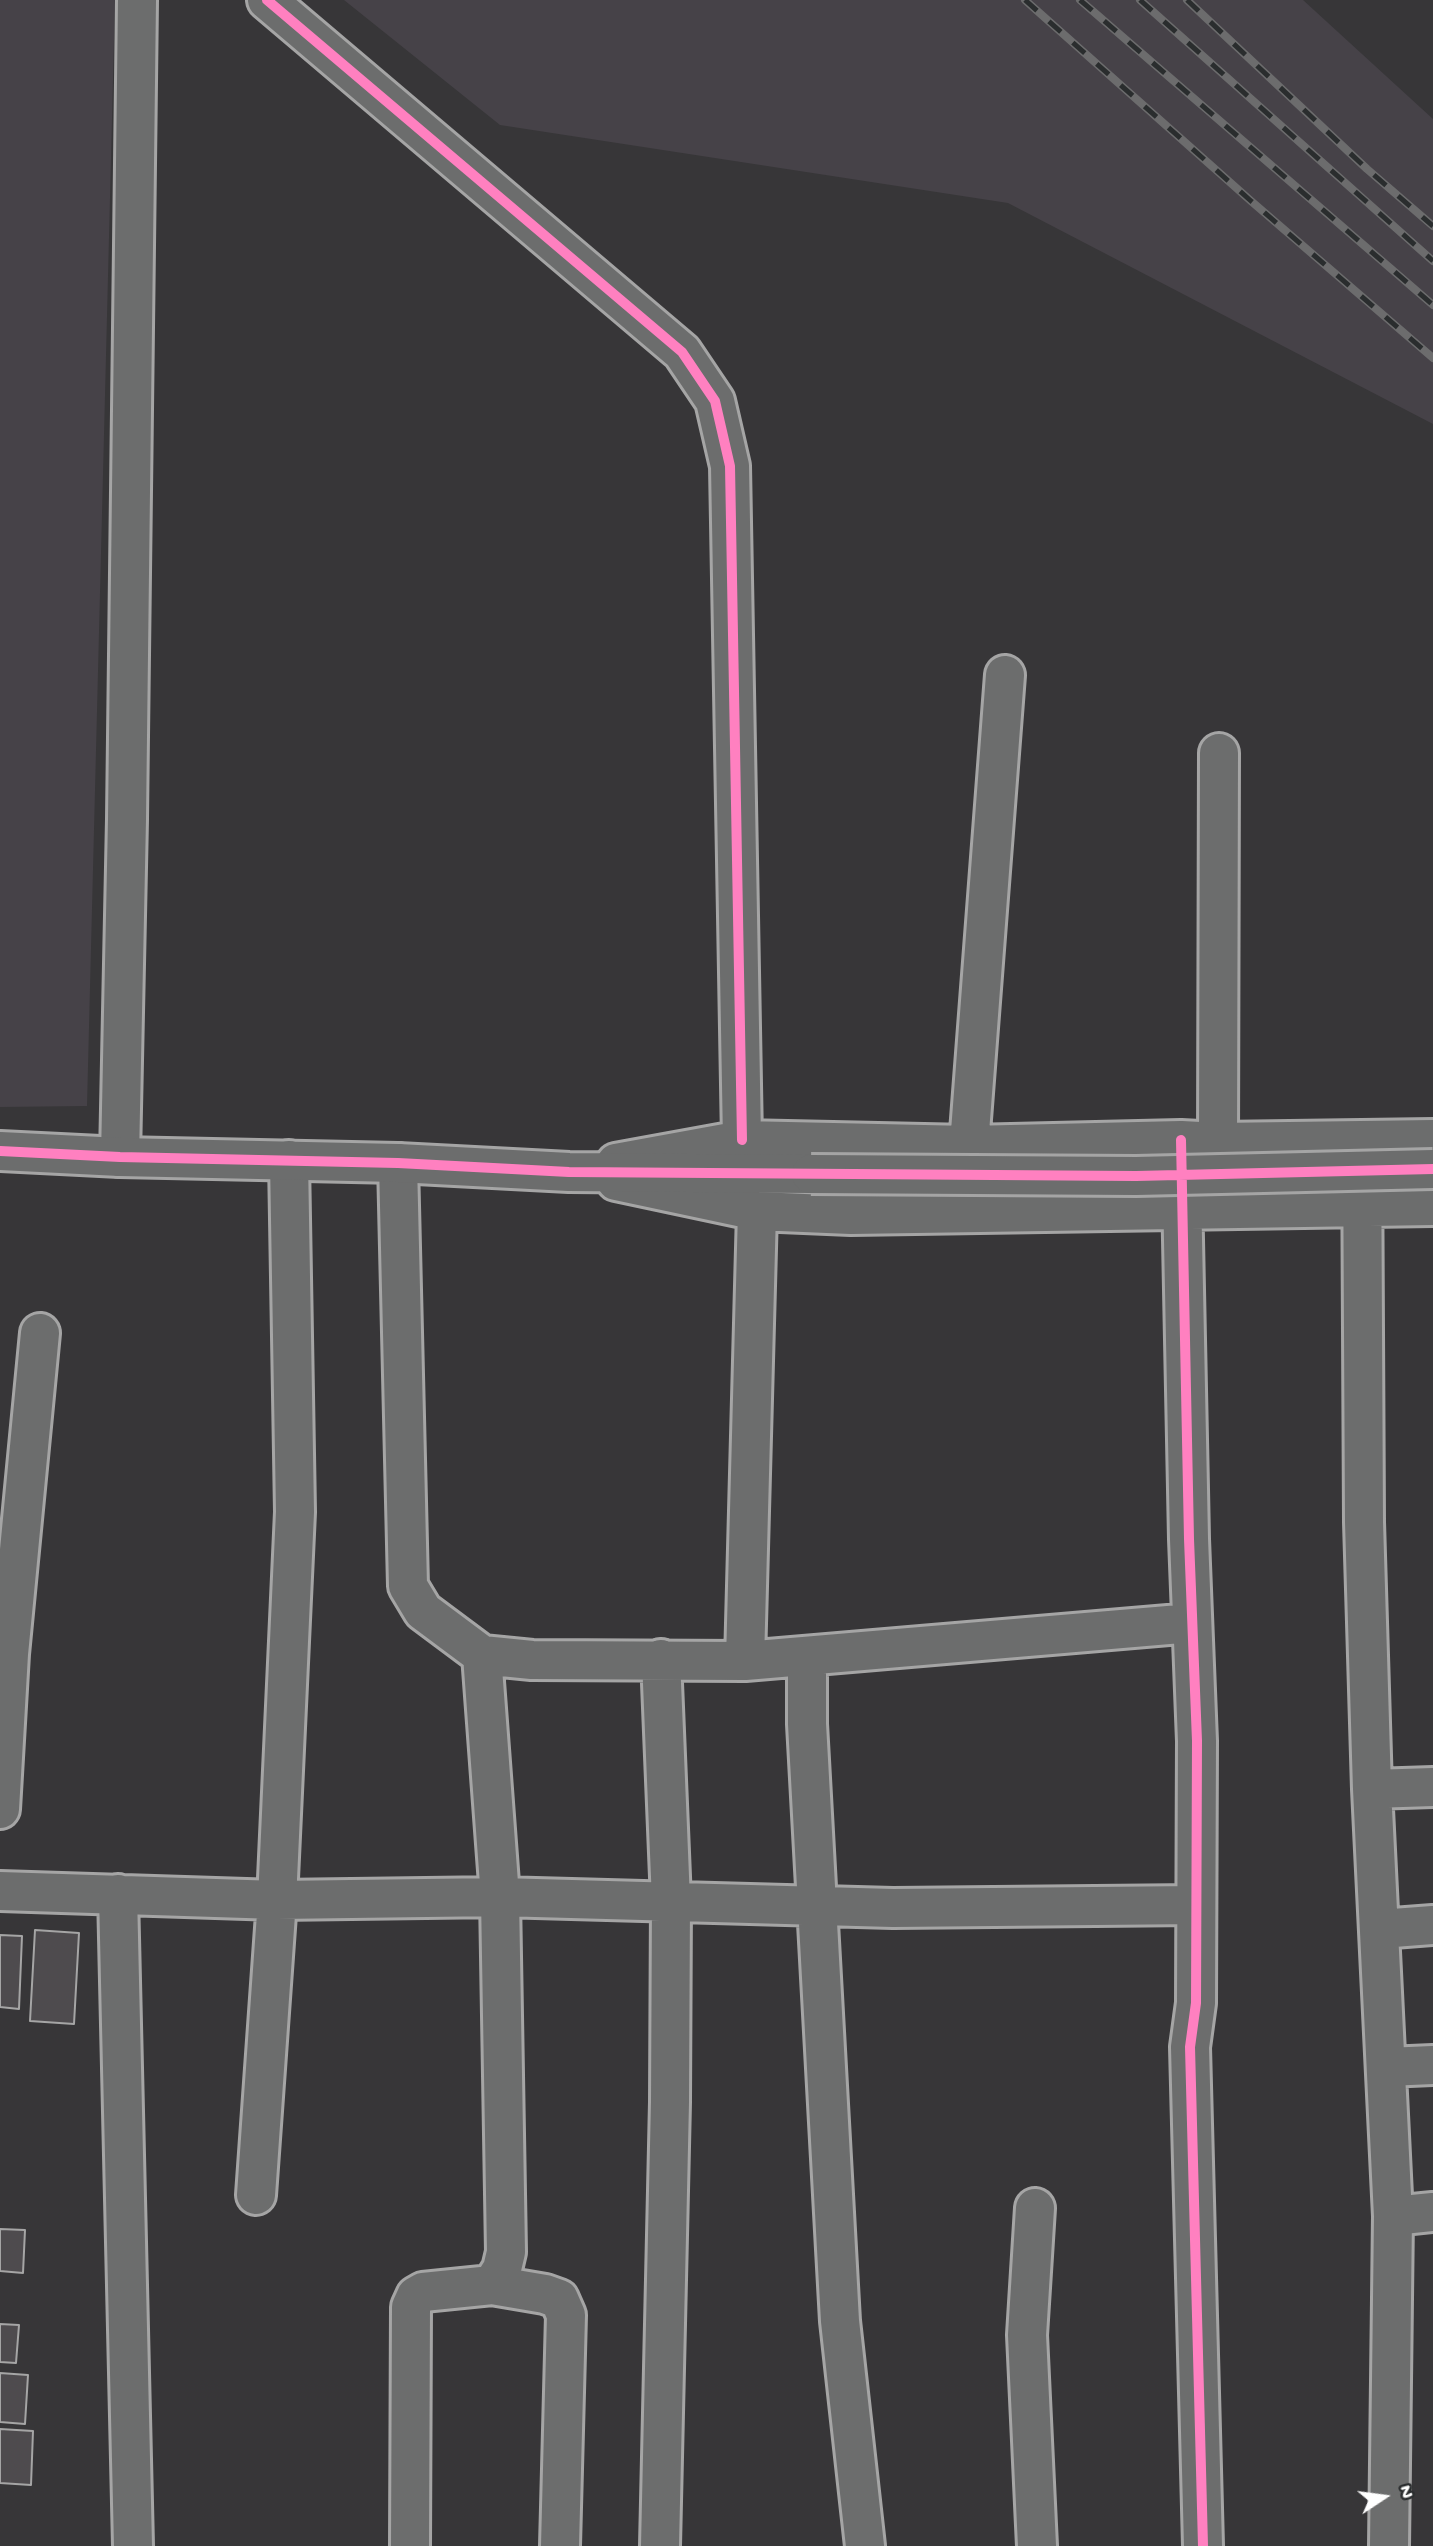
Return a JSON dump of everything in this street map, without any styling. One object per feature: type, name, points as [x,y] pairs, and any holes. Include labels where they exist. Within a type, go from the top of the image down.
[{"type":"street","points":[[120,1157],[127,833],[137,0]]},
{"type":"street","points":[[267,0],[682,352],[715,401],[730,466],[742,1140]]},
{"type":"street","points":[[969,1145],[1005,675]]},
{"type":"street","points":[[1203,2546],[1190,2047],[1196,2003],[1197,1741],[1183,1211],[1200,1141],[1219,753]]},
{"type":"street","points":[[569,1172],[742,1140],[969,1145],[1433,1139]]},
{"type":"street","points":[[1362,1141],[1364,1522],[1372,1789],[1393,2216],[1389,2546]]},
{"type":"street","points":[[0,1151],[120,1157],[398,1163],[569,1172],[1136,1176],[1433,1169]]},
{"type":"street","points":[[256,2195],[277,1899],[295,1512],[289,1160]]},
{"type":"street","points":[[398,1163],[408,1586],[423,1611],[482,1655],[532,1660],[745,1661],[1192,1623]]},
{"type":"street","points":[[569,1172],[757,1211],[851,1215],[1433,1206]]},
{"type":"street","points":[[745,1661],[757,1211]]},
{"type":"street","points":[[0,1809],[9,1654],[40,1333]]},
{"type":"street","points":[[482,1655],[500,1897],[506,2252],[502,2269],[492,2284]]},
{"type":"street","points":[[807,1657],[807,1724],[840,2321],[865,2546]]},
{"type":"street","points":[[660,2546],[670,2102],[671,1901],[661,1659]]},
{"type":"street","points":[[1372,1789],[1433,1787]]},
{"type":"street","points":[[0,1891],[277,1899],[500,1897],[893,1908],[1196,1905]]},
{"type":"street","points":[[118,1894],[133,2546]]},
{"type":"street","points":[[1380,1928],[1433,1925]]},
{"type":"street","points":[[1387,2067],[1433,2064]]},
{"type":"street","points":[[1035,2208],[1027,2335],[1037,2546]]},
{"type":"street","points":[[1393,2216],[1433,2212]]},
{"type":"street","points":[[410,2546],[411,2307],[416,2296],[423,2292],[492,2284],[559,2299],[566,2315],[560,2546]]},
{"type":"shaded area","points":[[0,0],[115,0],[87,1106],[0,1107]]},
{"type":"shaded area","points":[[344,0],[1303,0],[1433,119],[1433,424],[1008,203],[500,125]]},
{"type":"building","points":[[35,1930],[79,1933],[74,2024],[30,2021]]},
{"type":"building","points":[[0,1935],[22,1936],[19,2009],[0,2007]]},
{"type":"building","points":[[0,2229],[25,2230],[23,2273],[0,2271]]},
{"type":"building","points":[[0,2324],[19,2325],[16,2363],[0,2362]]},
{"type":"building","points":[[0,2373],[28,2375],[25,2424],[0,2422]]},
{"type":"building","points":[[0,2429],[33,2431],[31,2485],[0,2483]]},
{"type":"railway","points":[[1025,0],[1433,358]]},
{"type":"railway","points":[[1080,0],[1433,305]]},
{"type":"railway","points":[[1140,0],[1433,261]]},
{"type":"railway","points":[[1187,0],[1367,169],[1433,226]]},
{"type":"cycle path","points":[[267,0],[682,352],[715,401],[730,466],[742,1140]]},
{"type":"cycle path","points":[[1181,1140],[1189,1539],[1197,1741],[1196,2003],[1190,2047],[1203,2546]]},
{"type":"cycle path","points":[[0,1151],[120,1157],[398,1163],[569,1172],[1136,1176],[1433,1169]]}]
